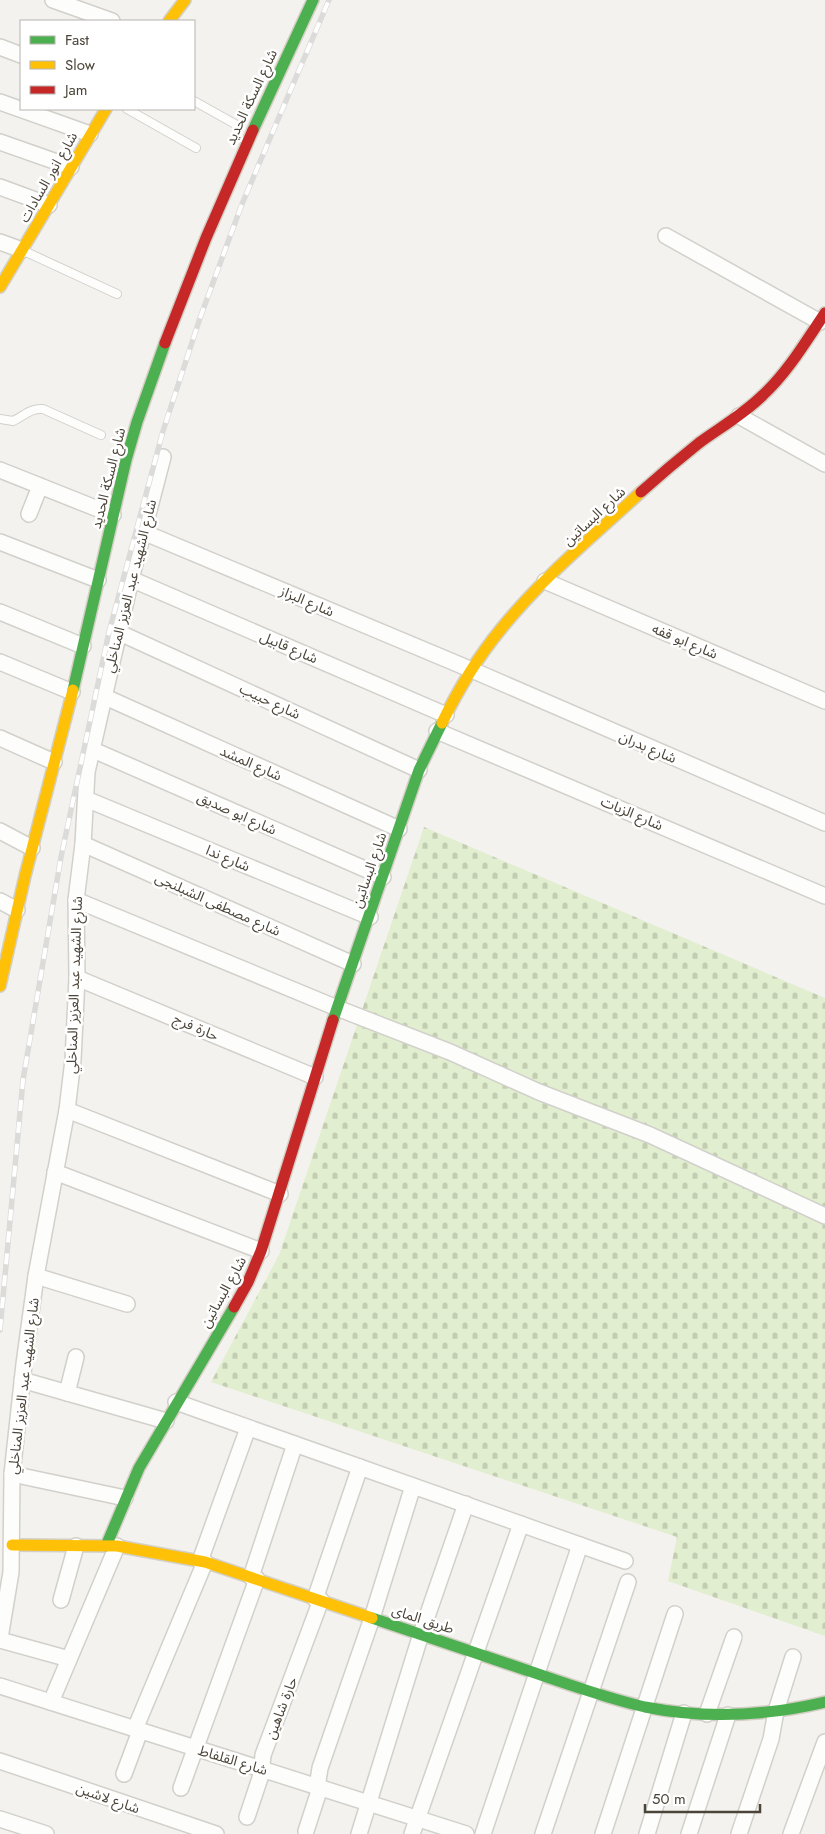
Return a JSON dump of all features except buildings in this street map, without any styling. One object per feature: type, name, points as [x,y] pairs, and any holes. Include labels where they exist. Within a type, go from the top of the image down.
[{"type":"street","points":[[53,0],[109,20]]},
{"type":"street","points":[[170,20],[186,0]]},
{"type":"street","name":"شارع السكة الحديد","points":[[0,981],[139,416],[181,298],[257,118],[313,0]]},
{"type":"street","points":[[0,47],[20,55]]},
{"type":"street","points":[[0,102],[20,109]]},
{"type":"street","points":[[22,110],[90,134]]},
{"type":"street","name":"شارع انور السادات","points":[[0,287],[105,110]]},
{"type":"street","points":[[0,142],[71,167]]},
{"type":"street","points":[[0,187],[49,205]]},
{"type":"street","points":[[666,236],[822,318]]},
{"type":"street","points":[[0,242],[22,250]]},
{"type":"street","name":"شارع البساتين","points":[[112,1546],[125,1498],[139,1468],[248,1282],[261,1251],[337,1008],[370,917],[419,770],[446,715],[472,670],[501,629],[545,581],[663,472],[739,416],[776,382],[822,318]]},
{"type":"street","points":[[739,416],[825,464]]},
{"type":"street","name":"شارع الشهيد عبد العزيز المناخلي","points":[[0,1639],[11,1572],[12,1474],[22,1380],[36,1276],[67,1110],[74,1060],[77,978],[76,900],[83,844],[87,772],[142,532],[163,457]]},
{"type":"street","points":[[0,470],[114,515]]},
{"type":"street","points":[[29,514],[40,486]]},
{"type":"street","name":"شارع البزاز","points":[[142,532],[472,670]]},
{"type":"street","points":[[0,542],[98,580]]},
{"type":"street","name":"شارع قابيل","points":[[131,579],[446,715]]},
{"type":"street","name":"شارع ابو قفه","points":[[545,581],[825,701]]},
{"type":"street","points":[[0,612],[83,646]]},
{"type":"street","name":"شارع حبيب","points":[[120,633],[419,770]]},
{"type":"street","points":[[0,662],[72,692]]},
{"type":"street","name":"شارع بدران","points":[[472,670],[825,823]]},
{"type":"street","name":"شارع المشد","points":[[103,696],[399,828]]},
{"type":"street","name":"شارع الزيات","points":[[437,732],[825,896]]},
{"type":"street","points":[[0,738],[54,762]]},
{"type":"street","name":"شارع ابو صديق","points":[[91,748],[383,877]]},
{"type":"street","name":"شارع ندا","points":[[86,799],[370,917]]},
{"type":"street","points":[[0,831],[32,848]]},
{"type":"street","name":"شارع مصطفى الشبلنجى","points":[[83,844],[353,964]]},
{"type":"street","points":[[76,900],[337,1008],[450,1052],[539,1092],[650,1135],[825,1216]]},
{"type":"street","points":[[0,901],[17,910]]},
{"type":"street","name":"حارة فرج","points":[[77,978],[315,1077]]},
{"type":"street","points":[[67,1110],[280,1194]]},
{"type":"street","points":[[55,1172],[261,1251]]},
{"type":"street","points":[[36,1276],[127,1304]]},
{"type":"street","points":[[67,1393],[76,1357]]},
{"type":"street","points":[[22,1380],[166,1421]]},
{"type":"street","points":[[176,1402],[625,1561]]},
{"type":"street","points":[[124,1774],[137,1730],[202,1562],[248,1428]]},
{"type":"street","points":[[181,1788],[254,1578],[295,1444]]},
{"type":"street","name":"حارة شاهين","points":[[247,1817],[258,1784],[263,1755],[318,1600],[360,1467]]},
{"type":"street","points":[[12,1474],[125,1498]]},
{"type":"street","points":[[306,1831],[318,1794],[320,1768],[372,1618],[413,1486]]},
{"type":"street","points":[[359,1834],[421,1634],[466,1504]]},
{"type":"street","points":[[412,1834],[521,1524]]},
{"type":"street","name":"طريق الماى","points":[[12,1545],[112,1546],[202,1562],[590,1691],[645,1707],[684,1713],[728,1715],[806,1707],[825,1702]]},
{"type":"street","points":[[483,1834],[580,1545]]},
{"type":"street","points":[[61,1600],[76,1546]]},
{"type":"street","points":[[51,1702],[112,1546]]},
{"type":"street","points":[[543,1834],[628,1582]]},
{"type":"street","points":[[603,1834],[676,1614]]},
{"type":"street","points":[[707,1714],[734,1637]]},
{"type":"street","points":[[0,1639],[69,1659]]},
{"type":"street","points":[[739,1834],[771,1739],[776,1711],[794,1657]]},
{"type":"street","name":"شارع القلفاط","points":[[0,1686],[466,1834]]},
{"type":"street","points":[[647,1834],[684,1713]]},
{"type":"street","points":[[690,1834],[728,1715]]},
{"type":"street","points":[[791,1834],[825,1742]]},
{"type":"street","name":"شارع لاشين","points":[[0,1762],[216,1834]]},
{"type":"street","points":[[0,1818],[46,1834]]},
{"type":"lane","points":[[195,102],[235,124]]},
{"type":"lane","points":[[129,110],[196,148]]},
{"type":"lane","points":[[22,250],[117,294]]},
{"type":"lane","points":[[0,419],[13,421],[36,408],[101,435]]},
{"type":"green space","points":[[424,827],[825,998],[825,1636],[668,1581],[677,1537],[211,1382],[279,1255]]},
{"type":"railway","points":[[0,1330],[23,1080],[61,857],[109,632],[163,431],[200,318],[242,204],[329,0]]},
{"type":"traffic: fast","points":[[253,130],[313,0]]},
{"type":"traffic: fast","points":[[73,690],[126,460],[137,422],[165,343]]},
{"type":"traffic: fast","points":[[333,1020],[419,770],[442,723]]},
{"type":"traffic: fast","points":[[106,1546],[139,1468],[234,1307]]},
{"type":"traffic: fast","points":[[372,1618],[585,1690],[645,1707],[690,1713],[735,1714],[758,1713],[825,1702]]},
{"type":"traffic: slow","points":[[170,20],[185,0]]},
{"type":"traffic: slow","points":[[0,287],[105,110]]},
{"type":"traffic: slow","points":[[442,723],[476,662],[517,610],[568,558],[641,492]]},
{"type":"traffic: slow","points":[[0,986],[25,876],[73,690]]},
{"type":"traffic: slow","points":[[12,1545],[117,1546],[205,1562],[372,1618]]},
{"type":"traffic: jam","points":[[165,343],[206,238],[253,130]]},
{"type":"traffic: jam","points":[[641,492],[699,443],[756,402],[789,366],[825,313]]},
{"type":"traffic: jam","points":[[234,1307],[248,1282],[261,1251],[333,1020]]}]
